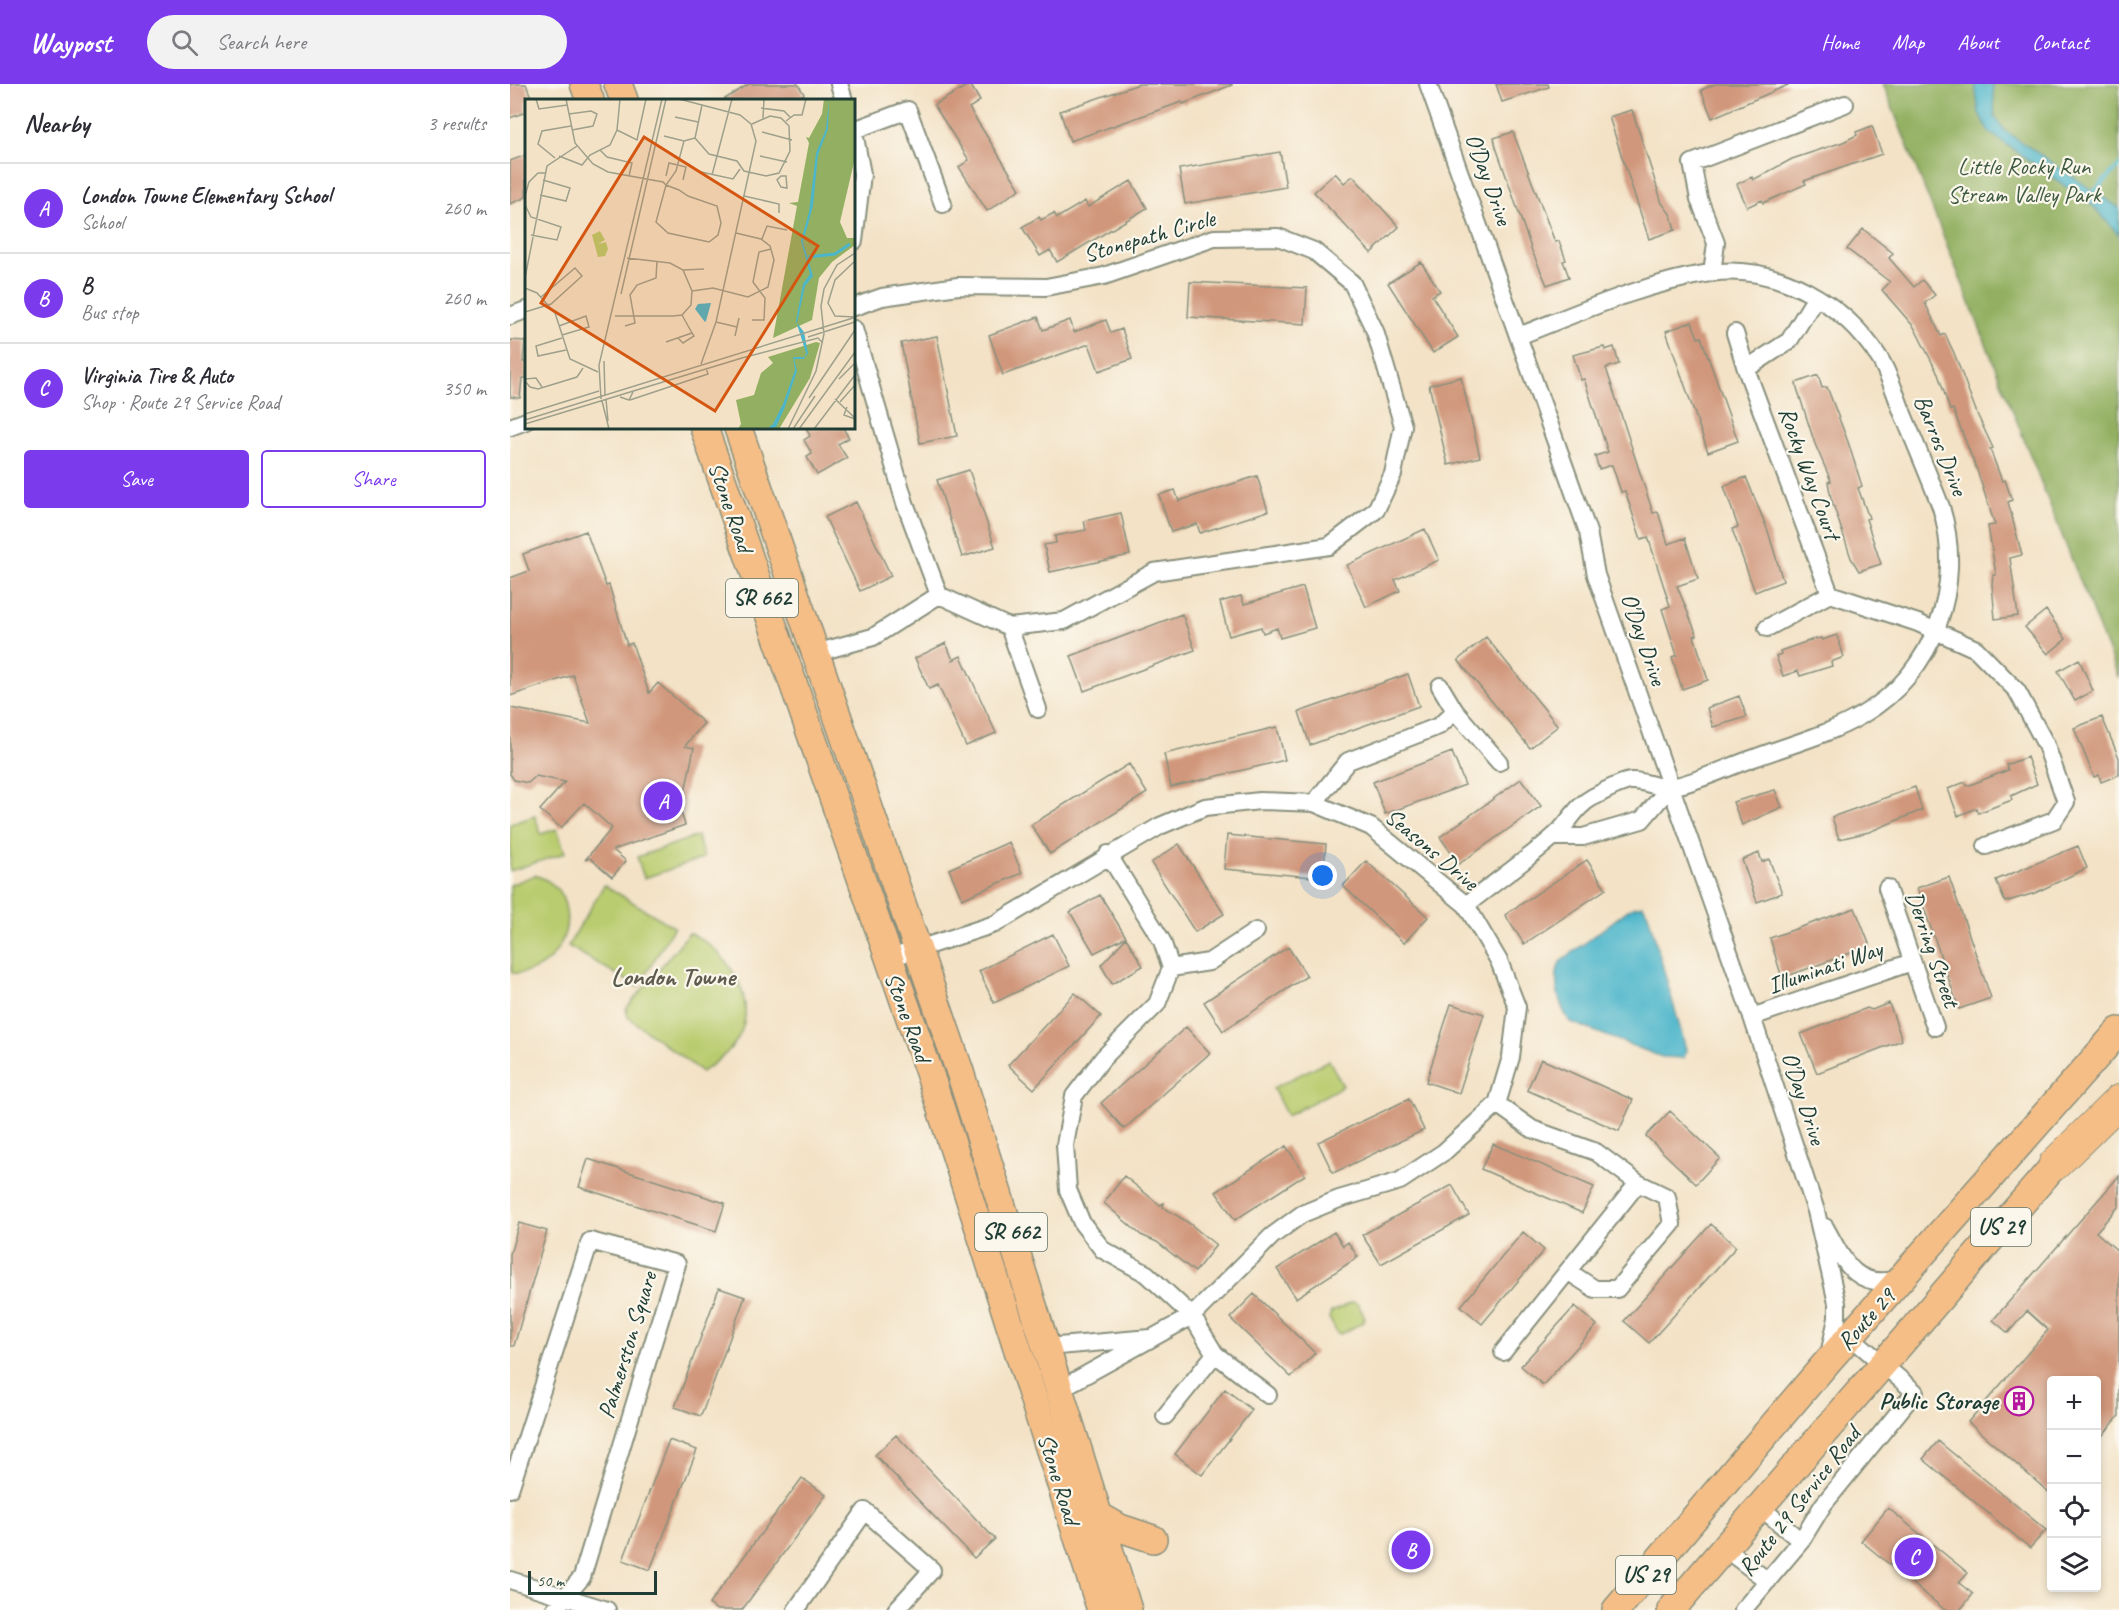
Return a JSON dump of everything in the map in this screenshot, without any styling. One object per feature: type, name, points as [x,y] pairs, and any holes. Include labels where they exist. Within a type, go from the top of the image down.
[{"type":"highway","points":[[2055,1164],[2119,1101]]},
{"type":"main road","points":[[584,84],[590,99]]},
{"type":"main road","points":[[618,84],[624,99]]},
{"type":"main road","name":"Stone Road","points":[[704,429],[941,1110],[1101,1610]]},
{"type":"main road","name":"Stone Road","points":[[738,429],[919,950],[1047,1347],[1128,1610]]},
{"type":"main road","name":"Route 29","points":[[1616,1610],[1828,1361],[1909,1272],[2119,1031]]},
{"type":"main road","name":"Route 29","points":[[1671,1610],[2119,1090]]},
{"type":"main road","points":[[1099,1516],[1120,1528],[1153,1539]]},
{"type":"street","points":[[839,84],[844,99]]},
{"type":"street","name":"O'Day Drive","points":[[1428,84],[1588,532],[1596,575],[1752,1017],[1816,1210],[1837,1303],[1837,1318],[1828,1361]]},
{"type":"street","points":[[1712,273],[1716,243],[1699,199],[1692,163],[1845,104]]},
{"type":"street","points":[[855,131],[908,110],[944,204]]},
{"type":"street","points":[[855,136],[862,174],[855,233]]},
{"type":"street","name":"Stonepath Circle","points":[[855,307],[882,297],[958,286],[1046,287],[1104,276],[1214,238],[1278,237],[1314,251],[1352,283],[1370,321],[1402,426],[1393,474],[1376,510],[1329,546],[1154,572],[1064,621],[1009,627]]},
{"type":"street","name":"Barros Drive","points":[[1519,336],[1667,282],[1712,273],[1758,275],[1794,285],[1816,297],[1852,323],[1879,359],[1941,507],[1947,528],[1951,564],[1945,606],[1936,632],[1912,673],[1895,691],[1863,715],[1827,732],[1670,787]]},
{"type":"street","points":[[1746,369],[1789,341],[1816,297]]},
{"type":"street","points":[[510,316],[525,310]]},
{"type":"street","points":[[855,332],[905,503],[939,595],[1009,627],[1038,709]]},
{"type":"street","name":"Rocky Way Court","points":[[1735,333],[1746,369],[1830,594]]},
{"type":"street","points":[[510,427],[525,421]]},
{"type":"street","points":[[1767,628],[1830,594],[1918,623],[1976,649],[2017,692],[2046,745],[2066,802],[2054,820],[1986,846]]},
{"type":"street","points":[[816,653],[873,638],[939,595]]},
{"type":"street","points":[[1440,686],[1455,711],[1499,762]]},
{"type":"street","points":[[1314,803],[1348,761],[1439,726],[1455,711]]},
{"type":"street","points":[[1466,905],[1555,837],[1573,812],[1592,797],[1630,781],[1670,787]]},
{"type":"street","points":[[1555,837],[1583,837],[1642,820],[1670,787]]},
{"type":"street","name":"Seasons Drive","points":[[887,959],[995,924],[1108,854],[1160,825],[1205,807],[1260,801],[1314,803],[1371,827],[1466,905],[1499,961],[1517,1007],[1511,1057],[1497,1104]]},
{"type":"street","points":[[1108,854],[1162,940],[1171,968],[1157,1004],[1103,1058],[1074,1096],[1065,1145],[1068,1190],[1082,1223],[1103,1250],[1147,1274],[1192,1316],[1215,1354],[1268,1395]]},
{"type":"street","name":"Derring Street","points":[[1887,888],[1935,1027]]},
{"type":"street","points":[[1171,968],[1209,962],[1256,931]]},
{"type":"street","name":"Illuminati Way","points":[[1752,1017],[1912,962]]},
{"type":"street","points":[[1060,1389],[1156,1338],[1192,1316],[1272,1236],[1302,1214],[1339,1199],[1400,1181],[1444,1152],[1497,1104],[1532,1129],[1596,1152],[1638,1183],[1667,1197],[1672,1224],[1617,1289],[1595,1290],[1569,1272]]},
{"type":"street","points":[[1503,1352],[1638,1183]]},
{"type":"street","name":"O'Day Drive","points":[[1816,1210],[1846,1265],[1863,1279],[1881,1282],[1899,1279],[1909,1272]]},
{"type":"street","name":"Palmerston Square","points":[[510,1489],[590,1240],[677,1264],[582,1577],[559,1603]]},
{"type":"street","points":[[1850,1336],[1882,1364]]},
{"type":"street","points":[[1047,1347],[1156,1338]]},
{"type":"street","points":[[1166,1416],[1215,1354]]},
{"type":"street","name":"Route 29 Service Road","points":[[1743,1610],[1801,1541],[1823,1505],[1915,1392],[1882,1364]]},
{"type":"street","points":[[1760,1507],[1801,1541]]},
{"type":"street","points":[[796,1610],[865,1511],[932,1570],[896,1610]]},
{"type":"street","points":[[1725,1548],[1768,1581]]},
{"type":"street","points":[[510,1580],[559,1603],[607,1610]]},
{"type":"green space","name":"Little Rocky Run Stream Valley Park","points":[[1883,84],[2119,84],[2119,679]]},
{"type":"green space","points":[[535,816],[541,834],[557,829],[565,853],[510,871],[510,824]]},
{"type":"green space","points":[[697,836],[704,858],[644,878],[637,857]]},
{"type":"green space","points":[[535,875],[548,881],[558,890],[565,904],[567,918],[565,933],[551,958],[540,967],[527,972],[512,973],[510,885]]},
{"type":"green space","points":[[604,885],[674,927],[638,987],[568,946]]},
{"type":"green space","points":[[689,933],[714,949],[725,960],[741,988],[745,1002],[745,1017],[738,1038],[724,1055],[702,1072],[628,1017],[626,1009]]},
{"type":"green space","points":[[1329,1060],[1343,1086],[1287,1116],[1273,1088]]},
{"type":"green space","points":[[1353,1302],[1358,1304],[1365,1318],[1362,1323],[1341,1334],[1337,1333],[1329,1318],[1331,1312]]},
{"type":"water","points":[[1975,84],[1993,84],[1995,117],[2005,131],[2119,208],[2119,235],[2093,206],[1989,132],[1979,113]]},
{"type":"water","points":[[1643,905],[1648,914],[1686,1049],[1684,1058],[1662,1057],[1570,1022],[1560,1001],[1557,977],[1560,962],[1632,907]]},
{"type":"building","points":[[510,84],[526,84],[532,99],[525,99],[525,112],[510,118]]},
{"type":"building","points":[[749,84],[798,84],[804,94],[796,99],[725,99]]},
{"type":"building","points":[[970,84],[980,101],[969,108],[1020,189],[987,211],[959,167],[969,160],[934,105]]},
{"type":"building","points":[[1139,84],[1232,85],[1183,104],[1182,102],[1070,141],[1060,111]]},
{"type":"building","points":[[1496,84],[1548,84],[1549,87],[1502,102]]},
{"type":"building","points":[[1715,84],[1788,85],[1712,118],[1701,90]]},
{"type":"building","points":[[1632,110],[1662,203],[1671,215],[1675,230],[1649,239],[1609,117]]},
{"type":"building","points":[[1872,126],[1882,154],[1804,181],[1806,184],[1763,203],[1762,200],[1747,207],[1737,184],[1752,177],[1753,180],[1792,159],[1843,142],[1857,135],[1856,132]]},
{"type":"building","points":[[1513,132],[1555,242],[1559,241],[1566,260],[1563,261],[1569,277],[1547,285],[1532,251],[1494,138]]},
{"type":"building","points":[[1280,152],[1286,187],[1185,204],[1179,169]]},
{"type":"building","points":[[525,155],[525,197],[510,204],[510,161]]},
{"type":"building","points":[[1335,173],[1344,183],[1353,176],[1399,227],[1371,253],[1314,192]]},
{"type":"building","points":[[1131,181],[1147,208],[1057,262],[1050,250],[1040,256],[1022,227],[1039,217],[1041,220],[1054,213],[1057,218],[1085,201],[1088,207]]},
{"type":"building","points":[[1863,229],[1893,253],[1889,258],[1914,287],[1922,280],[1935,295],[1925,303],[1941,336],[1945,334],[1954,353],[1993,448],[1990,449],[2002,481],[2005,480],[2012,500],[2008,502],[2022,555],[2010,558],[2018,616],[1995,619],[1992,584],[1993,575],[1996,575],[1988,526],[1995,525],[1978,473],[1953,409],[1950,410],[1938,374],[1914,327],[1882,290],[1890,282],[1847,249]]},
{"type":"building","points":[[1421,262],[1440,291],[1432,296],[1458,337],[1433,353],[1388,283]]},
{"type":"building","points":[[1190,282],[1307,288],[1305,324],[1188,317]]},
{"type":"building","points":[[1038,317],[1043,330],[1070,320],[1074,332],[1106,320],[1111,333],[1122,329],[1132,359],[1099,371],[1089,344],[1003,375],[989,335]]},
{"type":"building","points":[[1692,322],[1698,338],[1701,337],[1738,441],[1708,452],[1666,331]]},
{"type":"building","points":[[937,336],[957,436],[920,443],[901,343]]},
{"type":"building","points":[[510,340],[525,341],[523,362],[525,362],[525,378],[522,378],[520,398],[510,397]]},
{"type":"building","points":[[1604,347],[1605,350],[1614,347],[1619,364],[1606,368],[1653,513],[1658,512],[1668,544],[1685,538],[1698,579],[1677,586],[1697,635],[1694,636],[1708,680],[1682,689],[1672,657],[1677,655],[1662,609],[1670,606],[1648,537],[1641,539],[1625,491],[1621,492],[1612,465],[1599,469],[1595,456],[1608,452],[1584,379],[1581,380],[1573,355]]},
{"type":"building","points":[[1818,375],[1822,388],[1827,387],[1848,442],[1862,486],[1858,488],[1869,518],[1866,519],[1881,564],[1859,571],[1851,558],[1831,498],[1828,482],[1831,481],[1815,444],[1797,388],[1796,383]]},
{"type":"building","points":[[1461,377],[1480,457],[1448,465],[1429,385]]},
{"type":"building","points":[[806,429],[844,429],[849,438],[838,444],[847,458],[817,475],[807,457],[812,454],[804,440],[810,436]]},
{"type":"building","points":[[969,470],[995,547],[962,557],[937,480]]},
{"type":"building","points":[[1257,476],[1268,511],[1200,533],[1197,524],[1171,532],[1159,495],[1175,490],[1179,501]]},
{"type":"building","points":[[1746,477],[1768,531],[1783,581],[1755,592],[1732,529],[1738,527],[1724,486]]},
{"type":"building","points":[[856,502],[891,576],[860,591],[825,517]]},
{"type":"building","points":[[1121,513],[1130,555],[1050,572],[1044,545],[1056,543],[1055,536],[1086,530],[1084,521]]},
{"type":"building","points":[[1425,529],[1439,560],[1395,580],[1400,591],[1366,607],[1347,565]]},
{"type":"building","points":[[586,531],[606,586],[609,585],[627,645],[632,643],[649,693],[658,683],[704,723],[685,746],[694,748],[681,812],[685,825],[613,850],[626,861],[612,877],[590,858],[585,860],[612,828],[584,803],[561,828],[540,810],[565,782],[536,776],[528,783],[514,780],[510,774],[510,708],[590,723],[573,675],[510,696],[510,578],[529,571],[523,554]]},
{"type":"building","points":[[1303,587],[1315,628],[1280,638],[1277,628],[1263,633],[1261,627],[1229,636],[1220,602],[1241,596],[1244,604]]},
{"type":"building","points":[[2046,610],[2066,639],[2048,654],[2025,627]]},
{"type":"building","points":[[1182,614],[1195,650],[1084,691],[1071,656]]},
{"type":"building","points":[[1837,635],[1844,657],[1831,662],[1832,666],[1800,676],[1798,671],[1783,676],[1776,656],[1781,654],[1780,651],[1814,639],[1821,638],[1822,640]]},
{"type":"building","points":[[1486,637],[1558,726],[1530,748],[1458,660]]},
{"type":"building","points":[[946,643],[953,660],[961,656],[996,733],[966,746],[938,685],[929,689],[915,658]]},
{"type":"building","points":[[2079,659],[2093,691],[2075,701],[2058,671]]},
{"type":"building","points":[[1408,674],[1419,706],[1310,745],[1299,712]]},
{"type":"building","points":[[1739,696],[1747,717],[1713,727],[1707,708]]},
{"type":"building","points":[[2102,717],[2119,758],[2119,775],[2101,782],[2099,775],[2094,777],[2074,728]]},
{"type":"building","points":[[1277,727],[1285,760],[1171,787],[1164,754]]},
{"type":"building","points":[[1452,752],[1465,785],[1385,814],[1373,782]]},
{"type":"building","points":[[2027,757],[2037,784],[2011,796],[2012,800],[1978,813],[1976,808],[1958,816],[1948,789],[1965,782],[1967,786],[2008,770],[2006,765]]},
{"type":"building","points":[[1129,764],[1147,793],[1050,854],[1031,825]]},
{"type":"building","points":[[1521,779],[1541,806],[1459,864],[1440,837]]},
{"type":"building","points":[[1915,787],[1922,810],[1869,832],[1839,839],[1832,817]]},
{"type":"building","points":[[1775,790],[1782,807],[1742,825],[1733,802]]},
{"type":"building","points":[[1227,835],[1326,844],[1323,878],[1224,869]]},
{"type":"building","points":[[1009,842],[1022,873],[962,899],[949,869]]},
{"type":"building","points":[[1179,844],[1224,914],[1195,932],[1151,863]]},
{"type":"building","points":[[2078,846],[2087,868],[2035,893],[2005,902],[1996,880]]},
{"type":"building","points":[[1759,853],[1762,862],[1769,859],[1782,893],[1757,902],[1742,860]]},
{"type":"building","points":[[1587,860],[1606,889],[1524,944],[1505,915]]},
{"type":"building","points":[[1366,861],[1428,917],[1404,943],[1343,886]]},
{"type":"building","points":[[1949,877],[1991,998],[1959,1009],[1917,888]]},
{"type":"building","points":[[1100,895],[1126,937],[1094,953],[1070,912]]},
{"type":"building","points":[[1855,908],[1870,946],[1782,978],[1770,938]]},
{"type":"building","points":[[1053,934],[1069,966],[994,1003],[979,971]]},
{"type":"building","points":[[1126,938],[1143,966],[1112,984],[1101,965]]},
{"type":"building","points":[[1288,947],[1307,976],[1223,1031],[1204,1002]]},
{"type":"building","points":[[1075,993],[1101,1016],[1034,1089],[1008,1065]]},
{"type":"building","points":[[1889,1003],[1902,1040],[1817,1073],[1801,1034],[1867,1008],[1872,1010]]},
{"type":"building","points":[[1451,1004],[1484,1014],[1459,1093],[1426,1082]]},
{"type":"building","points":[[1186,1027],[1210,1053],[1124,1129],[1101,1103]]},
{"type":"building","points":[[1541,1059],[1633,1100],[1619,1131],[1527,1090]]},
{"type":"building","points":[[1409,1099],[1424,1130],[1333,1173],[1318,1142]]},
{"type":"building","points":[[1670,1111],[1720,1158],[1696,1184],[1646,1136]]},
{"type":"building","points":[[1493,1144],[1594,1187],[1582,1213],[1481,1169]]},
{"type":"building","points":[[1286,1146],[1305,1175],[1235,1220],[1216,1192]]},
{"type":"building","points":[[588,1159],[725,1203],[716,1231],[579,1187]]},
{"type":"building","points":[[1124,1176],[1160,1205],[1164,1203],[1163,1207],[1189,1223],[1216,1245],[1195,1272],[1157,1242],[1141,1235],[1104,1203]]},
{"type":"building","points":[[2119,1176],[2119,1206],[2096,1232],[2119,1252],[2119,1416],[2101,1437],[2101,1376],[2047,1376],[2047,1491],[1968,1422],[2048,1330],[2027,1311],[2008,1333],[1993,1320]]},
{"type":"building","points":[[1452,1185],[1469,1215],[1381,1264],[1362,1235]]},
{"type":"building","points":[[519,1223],[547,1231],[514,1346],[510,1346],[510,1254]]},
{"type":"building","points":[[1711,1224],[1736,1247],[1649,1343],[1624,1321]]},
{"type":"building","points":[[1334,1232],[1343,1246],[1348,1242],[1358,1257],[1296,1298],[1277,1269]]},
{"type":"building","points":[[1523,1232],[1544,1250],[1482,1324],[1461,1306]]},
{"type":"building","points":[[719,1288],[745,1297],[701,1416],[675,1407]]},
{"type":"building","points":[[1254,1294],[1315,1353],[1291,1377],[1230,1318]]},
{"type":"building","points":[[1575,1306],[1597,1325],[1543,1385],[1521,1366]]},
{"type":"building","points":[[1225,1389],[1252,1410],[1202,1475],[1175,1454]]},
{"type":"building","points":[[896,1435],[995,1539],[974,1558],[875,1455]]},
{"type":"building","points":[[669,1440],[697,1450],[650,1570],[623,1560]]},
{"type":"building","points":[[1938,1441],[2046,1530],[2030,1548],[1923,1459]]},
{"type":"building","points":[[802,1478],[826,1495],[742,1610],[717,1610],[709,1604]]},
{"type":"building","points":[[1888,1508],[1968,1573],[1959,1583],[1973,1594],[1960,1610],[1945,1610],[1861,1541]]},
{"type":"waterway","points":[[2091,195],[2119,166]]},
{"type":"place","name":"London Towne Elementary School","points":[[663,801]]},
{"type":"place","name":"Public Storage","points":[[2019,1401]]},
{"type":"place","name":"B","points":[[1411,1550]]},
{"type":"place","name":"Virginia Tire & Auto","points":[[1914,1557]]},
{"type":"district","name":"London Towne","points":[[673,976]]}]
